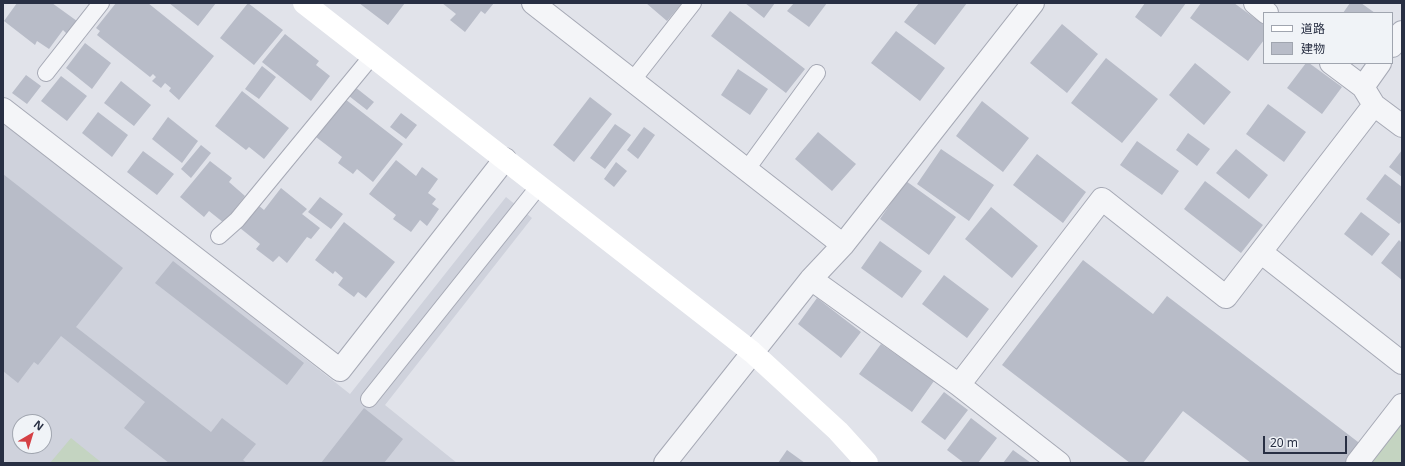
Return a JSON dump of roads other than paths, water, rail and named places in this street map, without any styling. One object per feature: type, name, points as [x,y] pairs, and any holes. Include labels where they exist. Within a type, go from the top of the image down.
[{"type":"street","points":[[304,3],[752,352],[838,431],[867,463]]},
{"type":"street","points":[[533,3],[843,245]]},
{"type":"street","points":[[664,463],[811,279],[843,245],[1033,3]]},
{"type":"street","points":[[1255,3],[1267,12]]},
{"type":"street","points":[[1393,45],[1402,32]]},
{"type":"street","points":[[1333,64],[1363,88],[1374,105],[1402,126]]},
{"type":"street","points":[[1363,88],[1379,64]]},
{"type":"street","points":[[959,386],[1102,199],[1226,297],[1262,253],[1374,105]]},
{"type":"street","points":[[3,109],[340,370],[505,159]]},
{"type":"street","points":[[1262,253],[1402,363]]},
{"type":"street","points":[[811,279],[959,386],[1059,463]]},
{"type":"street","points":[[1357,463],[1402,405]]},
{"type":"lane","points":[[46,73],[101,3]]},
{"type":"lane","points":[[632,81],[693,3]]},
{"type":"lane","points":[[219,236],[236,220],[372,56]]},
{"type":"lane","points":[[747,169],[817,74]]},
{"type":"lane","points":[[369,399],[539,186]]}]
